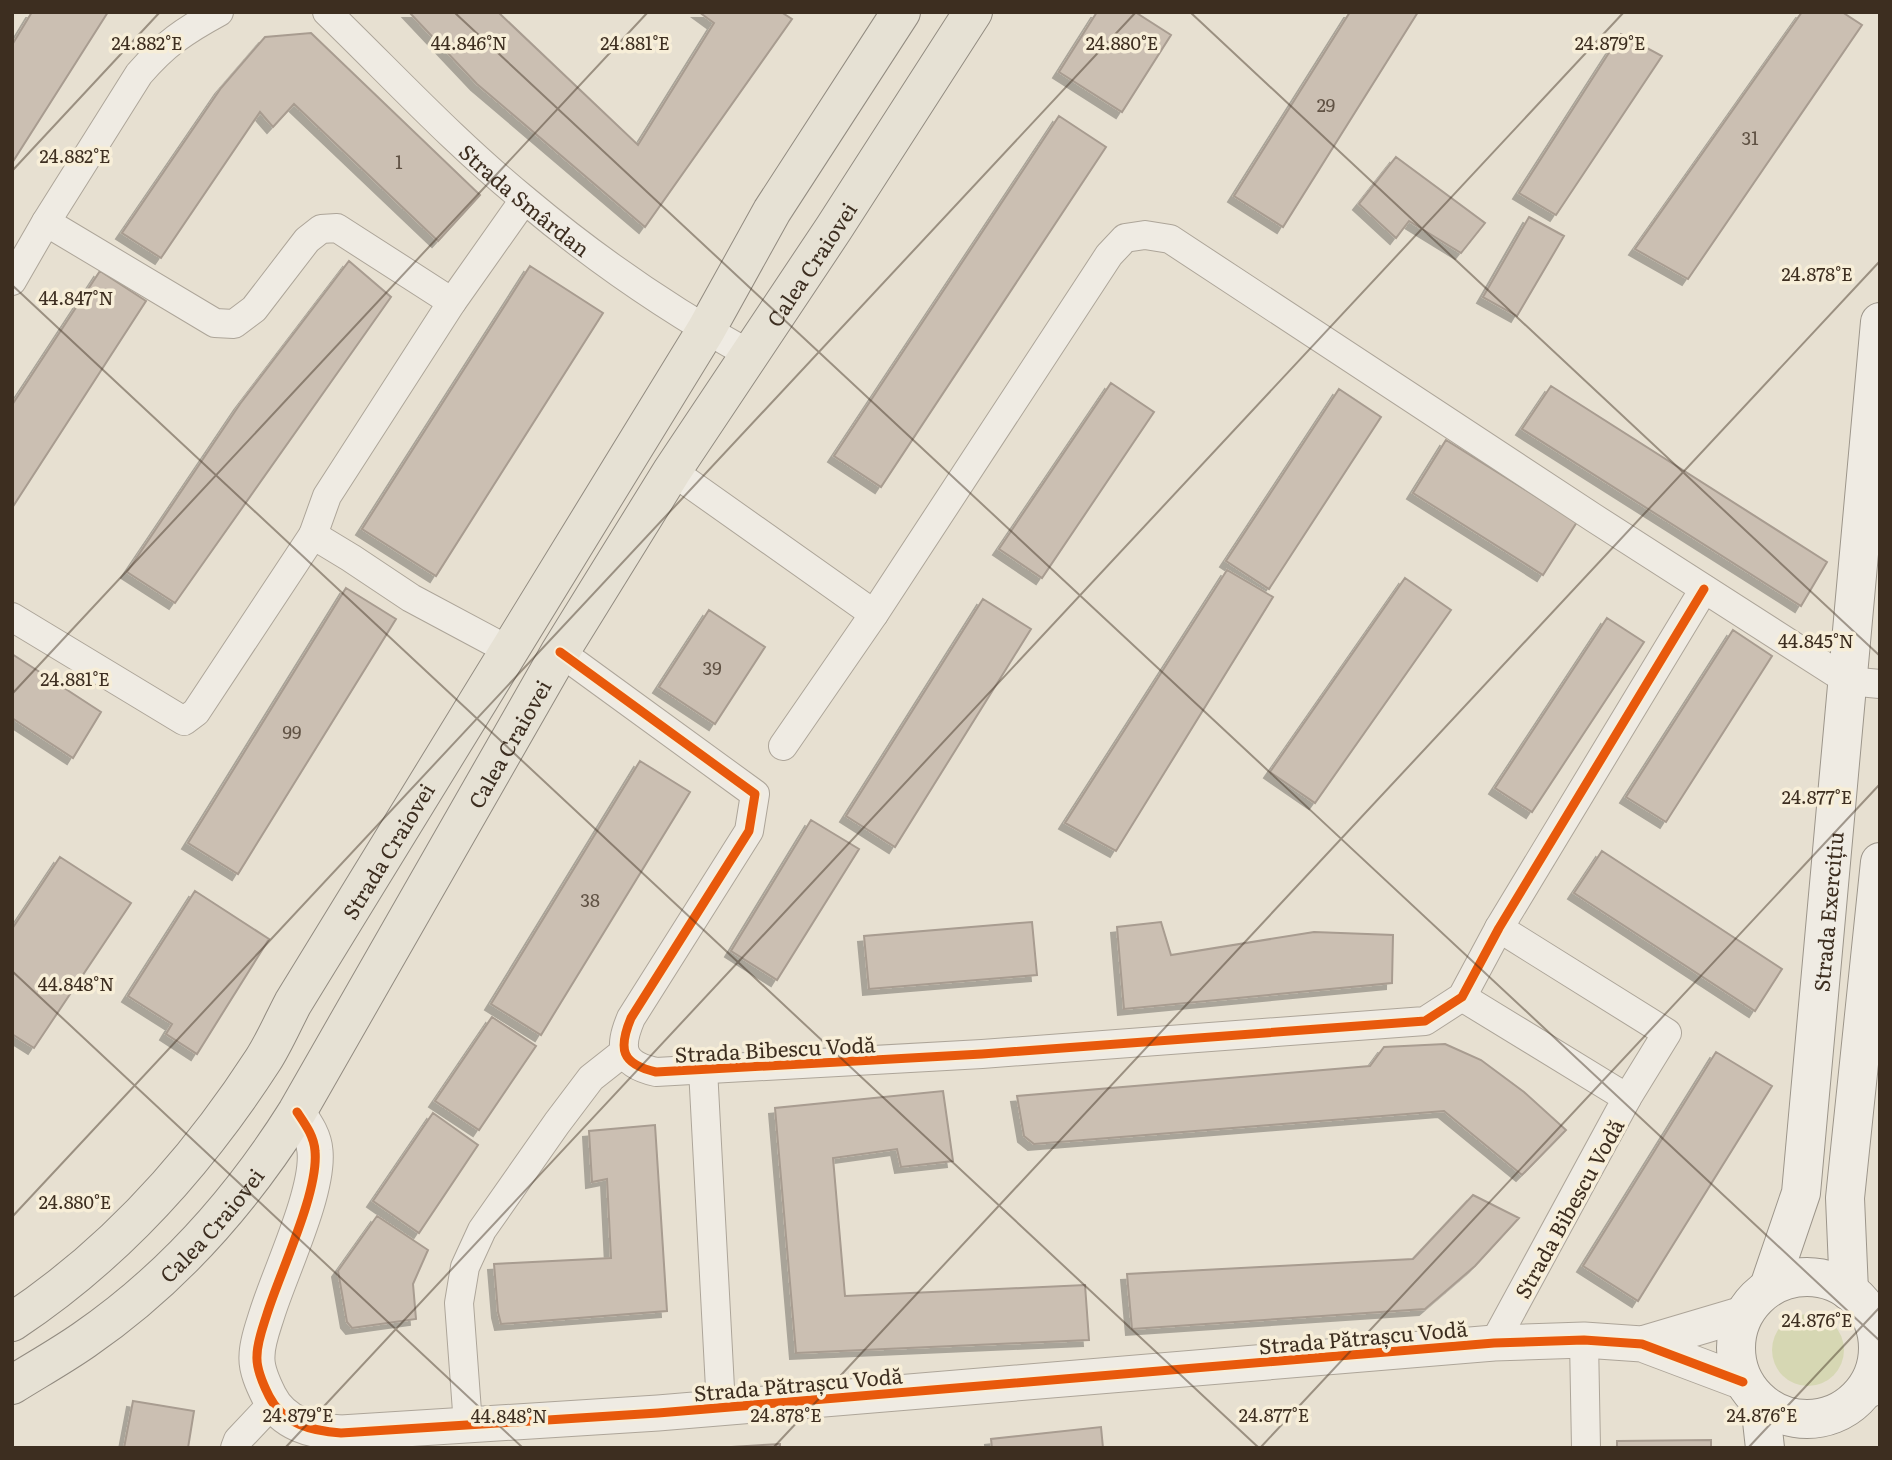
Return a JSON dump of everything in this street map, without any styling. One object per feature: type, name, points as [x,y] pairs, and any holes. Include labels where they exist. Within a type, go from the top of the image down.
[{"type":"main road","points":[[706,330],[772,211],[901,12]]},
{"type":"main road","name":"Calea Craiovei","points":[[12,1385],[85,1340],[150,1289],[193,1248],[265,1162],[298,1112],[560,652],[672,471],[834,228],[973,12]]},
{"type":"main road","name":"Strada Exercițiu","points":[[1756,1301],[1801,1194],[1864,683],[1880,322]]},
{"type":"main road","name":"Strada Craiovei","points":[[12,1322],[51,1296],[133,1223],[191,1160],[263,1059],[293,1003],[706,330]]},
{"type":"main road","points":[[1837,1448],[1874,1372],[1878,1352],[1876,1331],[1866,1306],[1845,1198],[1880,862]]},
{"type":"main road","points":[[1765,1448],[1752,1392],[1736,1359],[1736,1336],[1756,1301],[1788,1279],[1810,1277],[1830,1281],[1866,1306]]},
{"type":"main road","points":[[1752,1392],[1779,1414],[1801,1420],[1823,1418],[1863,1396]]},
{"type":"street","points":[[12,281],[139,75],[157,53],[183,32],[219,12]]},
{"type":"street","name":"Strada Smârdan","points":[[327,12],[524,200],[601,260],[706,330],[749,355]]},
{"type":"street","points":[[12,617],[184,721],[196,712],[313,535],[327,496],[452,302],[524,200]]},
{"type":"street","points":[[46,222],[215,323],[234,324],[254,309],[307,240],[321,229],[337,228],[452,302]]},
{"type":"street","points":[[783,746],[874,614],[1109,255],[1125,238],[1145,235],[1170,239],[1704,589],[1864,683]]},
{"type":"street","points":[[672,471],[874,614]]},
{"type":"street","points":[[313,535],[411,598],[510,651]]},
{"type":"street","points":[[1462,998],[1499,928],[1704,589]]},
{"type":"street","points":[[468,1425],[459,1303],[465,1267],[482,1230],[557,1122],[591,1077],[624,1052],[623,1037],[631,1018],[703,907],[748,831],[755,794],[560,652]]},
{"type":"street","points":[[1499,928],[1667,1033],[1627,1098]]},
{"type":"street","name":"Strada Bibescu Vodă","points":[[624,1052],[638,1068],[656,1072],[982,1054],[1425,1021],[1462,998],[1627,1098],[1494,1343]]},
{"type":"street","name":"Strada Pătrașcu Vodă","points":[[703,1069],[722,1408]]},
{"type":"street","name":"Strada Pătrașcu Vodă","points":[[298,1112],[311,1134],[315,1151],[314,1172],[256,1356],[261,1381],[272,1403],[288,1419],[313,1431],[341,1433],[722,1408],[1494,1343],[1584,1340],[1642,1344]]},
{"type":"street","points":[[1642,1344],[1756,1301]]},
{"type":"street","points":[[1584,1340],[1587,1448]]},
{"type":"street","points":[[1642,1344],[1752,1392]]},
{"type":"street","points":[[235,1448],[238,1440],[272,1403]]},
{"type":"green space","points":[[1808,1314],[1828,1320],[1838,1330],[1844,1350],[1838,1370],[1828,1380],[1808,1386],[1788,1380],[1778,1370],[1772,1350],[1778,1330],[1788,1320]]},
{"type":"building","points":[[32,12],[108,12],[12,163],[12,45]]},
{"type":"building","points":[[409,12],[498,12],[638,145],[714,23],[699,12],[781,12],[792,19],[645,227],[477,84]]},
{"type":"building","points":[[1097,12],[1135,12],[1171,35],[1122,112],[1059,72]]},
{"type":"building","points":[[1350,12],[1418,12],[1283,227],[1234,196]]},
{"type":"building","points":[[1802,12],[1842,12],[1862,25],[1688,279],[1635,249]]},
{"type":"building","points":[[311,33],[480,195],[438,241],[294,104],[273,127],[260,112],[161,258],[122,233],[221,88],[265,37]]},
{"type":"building","points":[[1621,34],[1662,56],[1556,215],[1519,193]]},
{"type":"building","points":[[1059,116],[1106,147],[881,487],[834,456]]},
{"type":"building","points":[[1396,157],[1485,223],[1461,253],[1409,221],[1396,238],[1359,204]]},
{"type":"building","points":[[1529,217],[1564,236],[1517,316],[1483,297]]},
{"type":"building","points":[[349,261],[391,297],[175,603],[127,572],[240,404]]},
{"type":"building","points":[[530,266],[603,313],[436,576],[362,529]]},
{"type":"building","points":[[100,271],[146,301],[12,508],[12,405]]},
{"type":"building","points":[[1111,383],[1154,412],[1042,578],[999,549]]},
{"type":"building","points":[[1551,386],[1827,562],[1801,606],[1522,429]]},
{"type":"building","points":[[1339,389],[1381,417],[1269,589],[1226,561]]},
{"type":"building","points":[[1446,440],[1577,522],[1543,575],[1413,493]]},
{"type":"building","points":[[1227,570],[1273,597],[1116,851],[1065,823]]},
{"type":"building","points":[[1405,578],[1451,610],[1315,803],[1270,772]]},
{"type":"building","points":[[346,588],[396,619],[238,874],[188,843]]},
{"type":"building","points":[[983,599],[1031,629],[895,847],[846,816]]},
{"type":"building","points":[[709,610],[765,647],[715,724],[659,687]]},
{"type":"building","points":[[1607,618],[1644,642],[1532,812],[1495,788]]},
{"type":"building","points":[[1733,630],[1772,656],[1666,822],[1626,797]]},
{"type":"building","points":[[12,654],[101,712],[73,758],[12,718]]},
{"type":"building","points":[[640,761],[690,792],[541,1035],[491,1004]]},
{"type":"building","points":[[811,820],[859,849],[777,980],[731,951]]},
{"type":"building","points":[[1602,851],[1782,969],[1755,1011],[1574,893]]},
{"type":"building","points":[[60,857],[131,903],[34,1048],[12,1034],[12,929]]},
{"type":"building","points":[[195,891],[269,939],[197,1054],[166,1034],[172,1024],[128,996]]},
{"type":"building","points":[[1032,922],[1037,975],[869,989],[864,936]]},
{"type":"building","points":[[1161,922],[1171,955],[1314,932],[1393,935],[1392,983],[1124,1009],[1117,927]]},
{"type":"building","points":[[492,1017],[536,1046],[479,1130],[435,1101]]},
{"type":"building","points":[[1445,1044],[1481,1060],[1524,1092],[1566,1130],[1522,1175],[1444,1111],[1034,1144],[1024,1136],[1017,1096],[1370,1066],[1384,1047]]},
{"type":"building","points":[[1716,1052],[1772,1086],[1638,1301],[1583,1266]]},
{"type":"building","points":[[943,1091],[953,1161],[901,1167],[897,1149],[833,1158],[845,1296],[1085,1285],[1089,1340],[796,1353],[775,1108]]},
{"type":"building","points":[[433,1113],[478,1145],[419,1233],[373,1201]]},
{"type":"building","points":[[655,1125],[667,1311],[501,1324],[494,1264],[611,1258],[607,1179],[592,1182],[589,1131]]},
{"type":"building","points":[[1473,1195],[1519,1218],[1475,1266],[1425,1309],[1132,1329],[1127,1274],[1413,1259]]},
{"type":"building","points":[[377,1216],[428,1250],[413,1284],[416,1319],[352,1328],[347,1322],[338,1271]]},
{"type":"building","points":[[133,1401],[194,1411],[188,1448],[124,1448]]},
{"type":"building","points":[[1101,1427],[1103,1448],[992,1448],[991,1439]]},
{"type":"building","points":[[1711,1440],[1711,1448],[1617,1448],[1617,1441]]},
{"type":"building","points":[[780,1444],[780,1448],[715,1448]]},
{"type":"cycle path","points":[[560,652],[755,794],[749,831],[631,1018],[627,1029],[624,1047],[629,1060],[644,1069],[656,1072],[982,1054],[1425,1021],[1462,997],[1499,928],[1704,589]]},
{"type":"cycle path","points":[[297,1112],[313,1140],[315,1168],[305,1210],[262,1329],[257,1361],[262,1381],[275,1406],[299,1424],[319,1430],[341,1433],[658,1413],[1494,1343],[1584,1340],[1642,1344],[1743,1382]]}]
